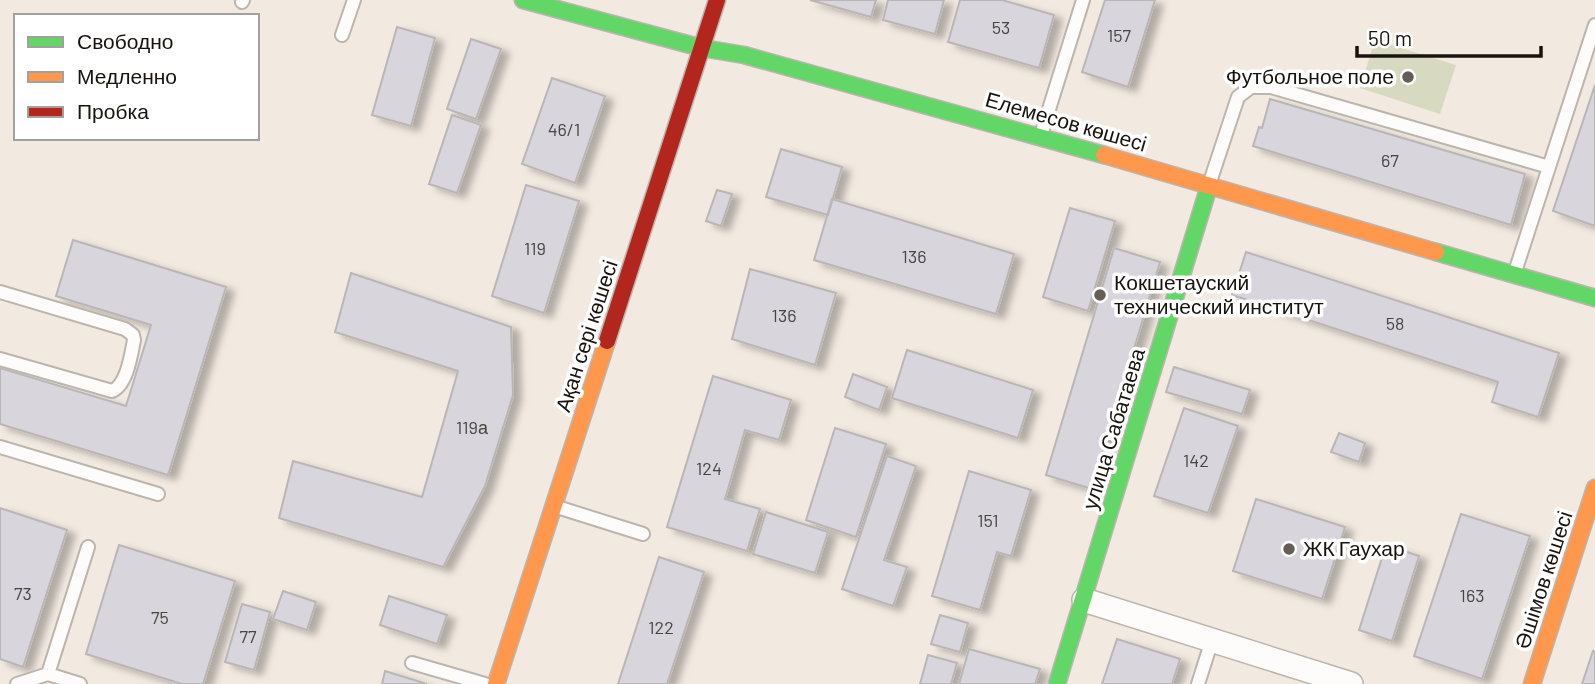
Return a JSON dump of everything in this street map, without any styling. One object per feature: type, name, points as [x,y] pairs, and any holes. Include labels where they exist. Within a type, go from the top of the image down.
[{"type":"street","name":"Елемесов көшесі","points":[[523,0],[702,48],[744,55],[1041,136],[1595,298]]},
{"type":"street","name":"Ақан сері көшесі","points":[[496,684],[717,0]]},
{"type":"street","name":"улица Сабатаева","points":[[1057,684],[1209,186]]},
{"type":"street","name":"Әшімов көшесі","points":[[1532,684],[1595,488]]},
{"type":"street","points":[[1084,600],[1351,684]]},
{"type":"lane","points":[[342,35],[354,0]]},
{"type":"lane","points":[[1041,136],[1083,0]]},
{"type":"lane","points":[[1514,275],[1595,25]]},
{"type":"lane","points":[[1209,186],[1238,97],[1251,87],[1271,87],[1549,167]]},
{"type":"lane","points":[[0,292],[125,329],[133,335],[134,340],[122,382],[112,391],[0,359]]},
{"type":"lane","points":[[0,447],[159,494]]},
{"type":"lane","points":[[554,506],[643,534]]},
{"type":"lane","points":[[48,674],[88,547]]},
{"type":"lane","points":[[1198,684],[1212,640]]},
{"type":"lane","points":[[412,663],[485,684]]},
{"type":"lane","points":[[17,684],[48,674],[80,684]]},
{"type":"green space","name":"Футбольное поле","points":[[1375,40],[1456,65],[1440,114],[1360,88]]},
{"type":"building","points":[[810,0],[876,0],[871,17]]},
{"type":"building","points":[[888,0],[944,0],[935,34],[883,20]]},
{"type":"building","points":[[960,0],[1002,0],[1054,15],[1039,68],[948,42]]},
{"type":"building","points":[[1105,0],[1155,0],[1128,87],[1082,72]]},
{"type":"building","points":[[397,27],[435,38],[411,126],[372,115]]},
{"type":"building","points":[[471,39],[501,49],[476,119],[447,109]]},
{"type":"building","points":[[552,78],[605,96],[575,183],[522,164]]},
{"type":"building","points":[[1595,85],[1595,226],[1553,211]]},
{"type":"building","points":[[1270,99],[1525,174],[1511,225],[1253,146],[1259,127],[1262,128]]},
{"type":"building","points":[[452,115],[481,125],[457,193],[429,184]]},
{"type":"building","points":[[781,149],[842,167],[828,215],[766,197]]},
{"type":"building","points":[[526,185],[579,201],[544,313],[492,296]]},
{"type":"building","points":[[717,190],[732,194],[721,226],[706,221]]},
{"type":"building","points":[[832,199],[1014,254],[996,314],[814,260]]},
{"type":"building","points":[[1070,208],[1115,221],[1088,311],[1043,297]]},
{"type":"building","points":[[73,240],[226,287],[168,475],[0,424],[0,368],[126,406],[151,325],[56,296]]},
{"type":"building","points":[[1114,248],[1160,262],[1092,489],[1046,475]]},
{"type":"building","points":[[1246,252],[1559,353],[1538,417],[1492,402],[1498,382],[1232,295]]},
{"type":"building","points":[[750,269],[836,293],[815,365],[732,339]]},
{"type":"building","points":[[351,273],[511,327],[513,395],[485,486],[443,567],[279,518],[293,461],[422,497],[458,371],[335,332]]},
{"type":"building","points":[[907,350],[1033,390],[1018,438],[892,398]]},
{"type":"building","points":[[1174,367],[1250,390],[1242,414],[1166,392]]},
{"type":"building","points":[[853,374],[887,387],[879,410],[845,397]]},
{"type":"building","points":[[713,376],[791,400],[779,440],[745,430],[725,499],[760,509],[747,551],[667,527]]},
{"type":"building","points":[[1184,408],[1238,426],[1208,513],[1154,496]]},
{"type":"building","points":[[835,428],[886,444],[856,537],[806,520]]},
{"type":"building","points":[[1339,433],[1365,443],[1359,462],[1331,452]]},
{"type":"building","points":[[887,456],[916,466],[884,560],[907,567],[893,606],[842,589]]},
{"type":"building","points":[[969,471],[1031,490],[1011,556],[997,552],[980,610],[932,596]]},
{"type":"building","name":"ЖК Гаухар","points":[[1256,499],[1345,527],[1322,599],[1233,571]]},
{"type":"building","points":[[0,508],[67,530],[23,667],[0,659]]},
{"type":"building","points":[[766,512],[828,532],[815,573],[753,554]]},
{"type":"building","points":[[1461,514],[1530,536],[1482,679],[1414,656]]},
{"type":"building","points":[[119,545],[235,581],[203,684],[182,684],[86,654]]},
{"type":"building","points":[[1386,545],[1419,556],[1392,641],[1359,630]]},
{"type":"building","points":[[659,557],[704,572],[667,684],[618,684]]},
{"type":"building","points":[[283,591],[316,602],[307,630],[273,619]]},
{"type":"building","points":[[389,596],[447,615],[437,644],[380,625]]},
{"type":"building","points":[[242,604],[270,612],[254,670],[225,662]]},
{"type":"building","points":[[940,615],[968,623],[960,652],[931,644]]},
{"type":"building","points":[[1117,639],[1180,659],[1172,684],[1102,684]]},
{"type":"building","points":[[969,649],[1040,669],[1035,684],[959,684]]},
{"type":"building","points":[[1593,651],[1595,684],[1582,684]]},
{"type":"building","points":[[928,655],[957,663],[951,684],[920,684]]},
{"type":"building","points":[[385,671],[427,684],[382,684]]},
{"type":"traffic: fast","points":[[523,0],[702,48],[744,55],[1104,155]]},
{"type":"traffic: fast","points":[[1057,684],[1209,186]]},
{"type":"traffic: fast","points":[[1436,252],[1595,298]]},
{"type":"traffic: slow","points":[[1104,155],[1436,252]]},
{"type":"traffic: slow","points":[[496,684],[607,341]]},
{"type":"traffic: slow","points":[[1532,684],[1595,488]]},
{"type":"traffic: jam","points":[[607,341],[717,0]]},
{"type":"place","name":"Футбольное поле","points":[[1408,77]]},
{"type":"place","name":"Кокшетауский технический институт","points":[[1100,295]]},
{"type":"place","name":"ЖК Гаухар","points":[[1289,549]]}]
